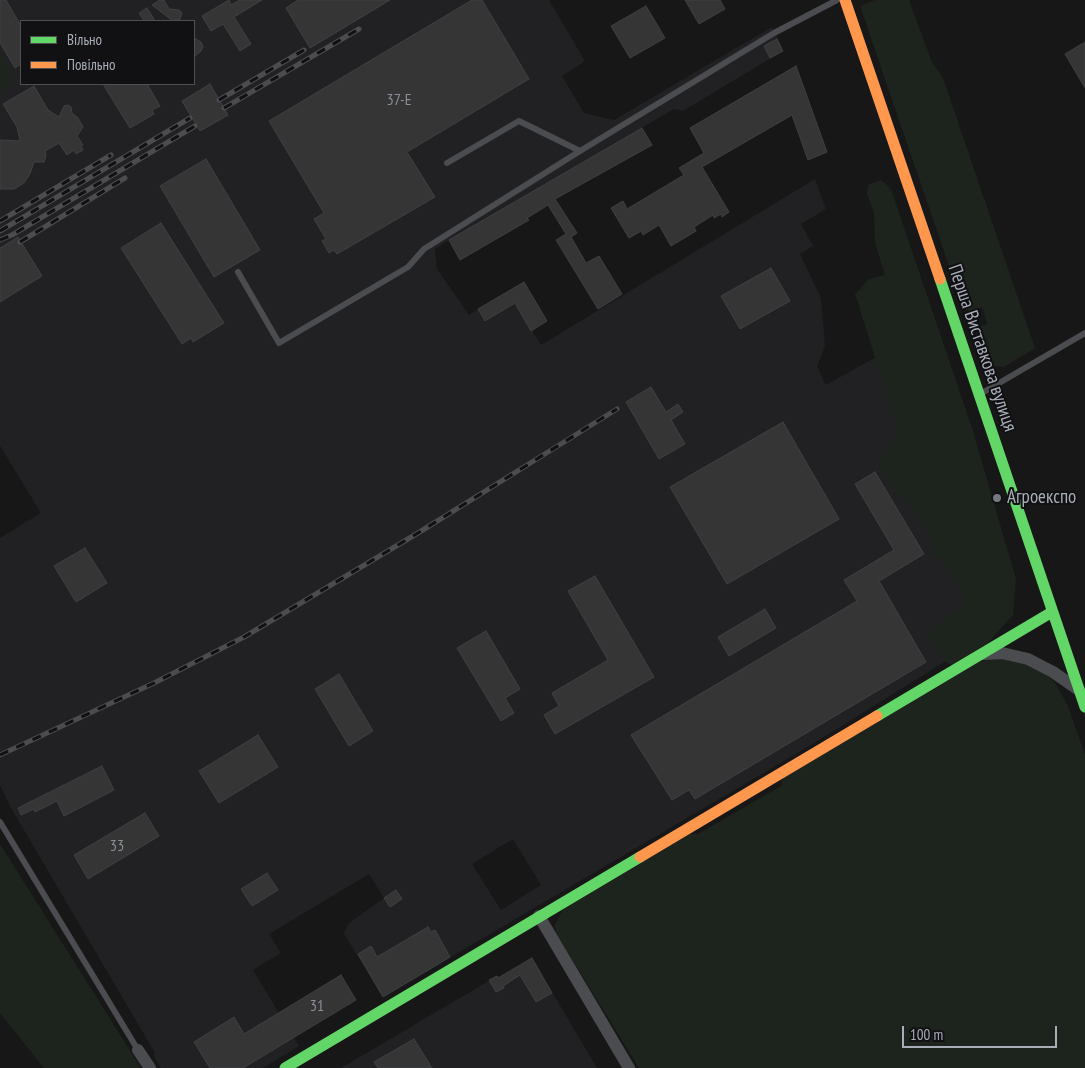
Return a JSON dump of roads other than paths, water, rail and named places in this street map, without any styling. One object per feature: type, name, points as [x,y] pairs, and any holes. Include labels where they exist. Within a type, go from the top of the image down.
[{"type":"street","name":"Перша Виставкова вулиця","points":[[845,0],[1085,707]]},
{"type":"street","points":[[285,1068],[1052,612]]},
{"type":"street","points":[[979,655],[1002,653],[1028,659],[1053,672],[1080,691]]},
{"type":"street","points":[[540,916],[629,1068]]},
{"type":"street","points":[[138,1050],[150,1068]]},
{"type":"lane","points":[[238,272],[279,343],[408,267],[424,248],[580,151],[774,33],[837,0]]},
{"type":"lane","points":[[447,163],[519,121],[580,151]]},
{"type":"lane","points":[[979,395],[1085,333]]},
{"type":"lane","points":[[0,822],[138,1050]]},
{"type":"railway","points":[[224,108],[359,29]]},
{"type":"railway","points":[[219,100],[304,50]]},
{"type":"railway","points":[[0,231],[190,118]]},
{"type":"railway","points":[[0,240],[12,235],[195,126]]},
{"type":"railway","points":[[0,221],[111,155]]},
{"type":"railway","points":[[20,242],[125,178]]},
{"type":"railway","points":[[0,755],[154,683],[244,637],[418,533],[617,409]]},
{"type":"place","name":"Агроекспо","points":[[997,498]]}]
